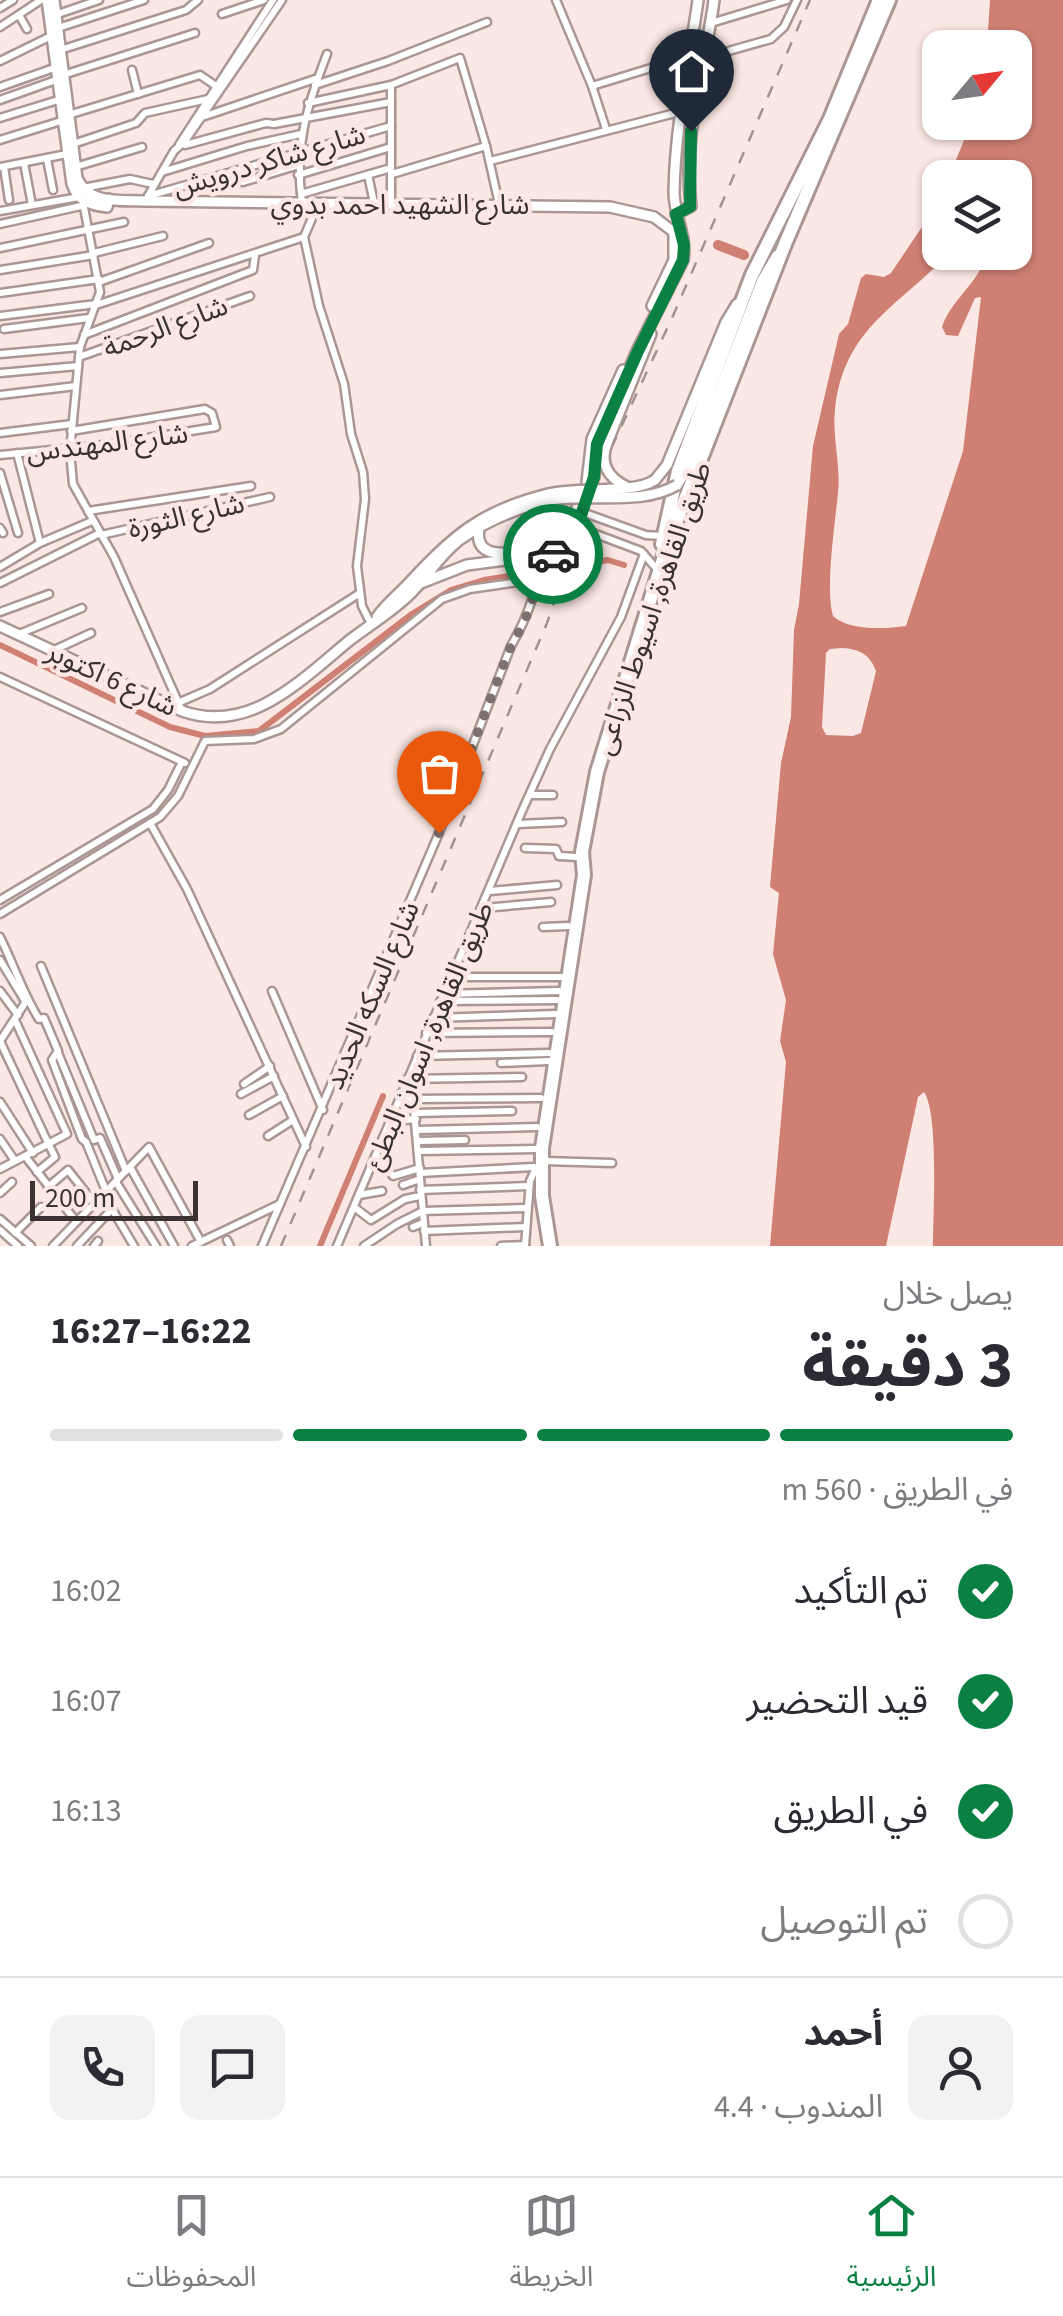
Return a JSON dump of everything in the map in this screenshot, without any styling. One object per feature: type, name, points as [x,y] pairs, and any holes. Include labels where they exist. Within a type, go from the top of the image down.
[{"type":"highway","name":"طريق القاهرة, اسيوط الزراعى","points":[[547,1246],[536,1210],[538,1127],[577,857],[596,762],[656,568],[657,536],[678,470],[744,294],[773,228],[830,119],[879,0]]},
{"type":"highway","name":"طريق القاهرة, اسيوط الزراعى","points":[[536,1162],[584,875],[582,852],[597,772],[669,540],[785,244],[890,0]]},
{"type":"street","points":[[0,8],[13,0]]},
{"type":"street","points":[[0,27],[47,0]]},
{"type":"street","points":[[47,0],[55,16],[58,100],[64,119]]},
{"type":"street","points":[[47,0],[58,50],[57,75],[73,188],[82,197]]},
{"type":"street","points":[[55,16],[99,0]]},
{"type":"street","points":[[0,61],[54,32],[144,0]]},
{"type":"street","points":[[58,50],[186,10],[198,0]]},
{"type":"street","points":[[222,14],[264,0]]},
{"type":"street","points":[[179,146],[201,118],[273,0]]},
{"type":"street","points":[[147,198],[208,99],[282,0]]},
{"type":"street","points":[[556,0],[606,130]]},
{"type":"street","points":[[421,583],[467,565],[540,560],[565,546],[577,527],[594,477],[597,444],[683,260],[683,238],[675,210],[675,154],[698,0]]},
{"type":"street","points":[[654,217],[690,207],[693,106],[714,0]]},
{"type":"street","points":[[711,23],[787,0]]},
{"type":"street","points":[[592,86],[691,53],[718,54],[763,42],[784,27],[796,0]]},
{"type":"street","points":[[18,15],[27,30]]},
{"type":"street","points":[[201,118],[388,61],[487,22]]},
{"type":"street","points":[[0,87],[57,75],[195,34]]},
{"type":"street","points":[[327,54],[303,119],[298,174],[301,199],[368,175],[486,146]]},
{"type":"street","points":[[308,103],[391,84],[460,58],[499,204]]},
{"type":"street","points":[[132,70],[138,94]]},
{"type":"street","points":[[0,100],[57,75]]},
{"type":"street","points":[[0,140],[200,75],[221,83]]},
{"type":"street","points":[[391,84],[391,205]]},
{"type":"street","points":[[9,200],[2,167],[47,159],[136,123],[145,114],[208,99]]},
{"type":"street","points":[[0,118],[58,100]]},
{"type":"street","points":[[179,146],[266,122],[274,124],[391,102]]},
{"type":"street","points":[[490,161],[680,112]]},
{"type":"street","name":"شارع شاكر درويش","points":[[147,198],[220,173],[239,171],[390,126]]},
{"type":"street","points":[[161,173],[247,146],[302,134]]},
{"type":"street","points":[[75,168],[142,147]]},
{"type":"street","points":[[298,174],[391,147]]},
{"type":"street","points":[[69,149],[99,280],[80,347],[70,448],[74,487],[181,706],[360,593]]},
{"type":"street","points":[[675,154],[689,154]]},
{"type":"street","points":[[47,159],[53,190]]},
{"type":"street","points":[[24,163],[32,206]]},
{"type":"street","points":[[239,171],[244,182],[299,165]]},
{"type":"street","points":[[368,175],[374,204]]},
{"type":"street","points":[[0,224],[130,178],[154,184]]},
{"type":"street","points":[[0,211],[82,197]]},
{"type":"street","name":"شارع الشهيد احمد بدوي","points":[[82,197],[106,208],[109,199],[147,198],[610,207],[654,217],[683,238]]},
{"type":"street","points":[[318,204],[304,237],[319,306],[344,384],[351,434],[364,472],[365,500],[357,566],[360,593],[373,622]]},
{"type":"street","points":[[0,248],[124,222]]},
{"type":"street","points":[[479,528],[480,546],[494,554],[546,551],[564,538],[587,482],[594,432],[674,260],[676,244],[672,230]]},
{"type":"street","points":[[0,270],[94,254],[163,236]]},
{"type":"street","points":[[0,316],[95,304],[304,237]]},
{"type":"street","points":[[0,293],[99,280],[209,243]]},
{"type":"street","points":[[373,622],[421,583],[448,550],[479,528],[548,497],[652,496],[677,485],[692,461],[762,280],[785,244]]},
{"type":"street","points":[[82,335],[253,270],[255,254]]},
{"type":"street","points":[[373,622],[453,536],[493,513],[589,488],[630,488],[656,480],[667,465],[726,322],[744,294]]},
{"type":"street","name":"شارع الرحمة","points":[[0,373],[79,362],[250,296]]},
{"type":"street","points":[[630,488],[615,480],[606,469],[603,456],[658,308]]},
{"type":"street","points":[[4,329],[89,318]]},
{"type":"street","points":[[0,354],[80,347]]},
{"type":"street","points":[[0,395],[76,386]]},
{"type":"street","name":"شارع المهندس","points":[[0,455],[216,427],[212,413],[204,409],[72,427]]},
{"type":"street","points":[[0,433],[72,427]]},
{"type":"street","points":[[17,453],[40,543]]},
{"type":"street","points":[[0,473],[18,533]]},
{"type":"street","points":[[88,512],[251,486]]},
{"type":"street","name":"شارع الثورة","points":[[0,582],[100,534],[270,497]]},
{"type":"street","points":[[582,512],[657,536]]},
{"type":"street","points":[[0,567],[40,543],[93,520]]},
{"type":"street","points":[[577,527],[644,554],[656,568]]},
{"type":"street","name":"طريق القاهرة, اسوان البطئ","points":[[337,1246],[529,795],[621,617],[644,554]]},
{"type":"street","name":"شارع السكه الحديد","points":[[262,1246],[439,833],[512,643],[522,628],[539,576],[540,560]]},
{"type":"street","points":[[0,900],[153,808],[206,742],[260,738],[294,720],[442,599],[539,576]]},
{"type":"street","points":[[0,612],[49,594]]},
{"type":"street","points":[[18,634],[82,608]]},
{"type":"street","name":"شارع 6 اكتوبر","points":[[0,626],[181,706],[218,718],[265,706],[373,622]]},
{"type":"street","points":[[52,651],[91,633]]},
{"type":"street","points":[[0,676],[187,764]]},
{"type":"street","points":[[0,914],[150,824],[178,796],[187,764]]},
{"type":"street","points":[[529,795],[553,794]]},
{"type":"street","points":[[517,824],[562,822]]},
{"type":"street","points":[[150,824],[187,889],[306,1146]]},
{"type":"street","points":[[525,848],[556,849],[558,856],[577,857]]},
{"type":"street","points":[[490,892],[557,885]]},
{"type":"street","points":[[482,908],[551,902]]},
{"type":"street","points":[[543,927],[568,926]]},
{"type":"street","points":[[0,938],[26,990],[27,1001],[0,1041],[55,1156],[36,1172]]},
{"type":"street","points":[[0,960],[39,1019],[44,1018],[94,1140],[100,1138],[117,1180],[156,1246]]},
{"type":"street","points":[[41,966],[128,1169],[174,1246]]},
{"type":"street","points":[[450,978],[561,976]]},
{"type":"street","points":[[0,991],[16,1018],[67,1135],[0,1169]]},
{"type":"street","points":[[272,992],[322,1110]]},
{"type":"street","points":[[441,998],[557,1002]]},
{"type":"street","points":[[433,1018],[557,1002]]},
{"type":"street","points":[[0,1023],[7,1032]]},
{"type":"street","points":[[426,1033],[552,1032]]},
{"type":"street","points":[[58,1052],[52,1060],[82,1140],[112,1209],[134,1246]]},
{"type":"street","points":[[417,1056],[548,1057]]},
{"type":"street","points":[[501,1063],[548,1057]]},
{"type":"street","points":[[244,1084],[270,1066]]},
{"type":"street","points":[[241,1094],[274,1076]]},
{"type":"street","points":[[407,1079],[522,1077]]},
{"type":"street","points":[[401,1093],[412,1099],[541,1098]]},
{"type":"street","points":[[249,1115],[284,1096]]},
{"type":"street","points":[[412,1099],[418,1130],[426,1246]]},
{"type":"street","points":[[0,1102],[36,1172],[75,1220]]},
{"type":"street","points":[[392,1115],[405,1120],[415,1116],[512,1110]]},
{"type":"street","points":[[268,1136],[294,1120]]},
{"type":"street","points":[[418,1130],[538,1127]]},
{"type":"street","points":[[0,1139],[15,1161]]},
{"type":"street","points":[[419,1146],[464,1140]]},
{"type":"street","points":[[419,1146],[536,1162]]},
{"type":"street","points":[[53,1246],[151,1148],[196,1245],[280,1204]]},
{"type":"street","points":[[376,1155],[395,1176],[536,1162],[612,1163]]},
{"type":"street","points":[[501,1246],[524,1246],[529,1186],[536,1162]]},
{"type":"street","points":[[48,1188],[68,1170],[94,1202]]},
{"type":"street","points":[[402,1185],[420,1173]]},
{"type":"street","points":[[0,1193],[12,1182]]},
{"type":"street","points":[[354,1207],[371,1220],[420,1193],[529,1186]]},
{"type":"street","points":[[359,1194],[382,1191]]},
{"type":"street","points":[[16,1233],[41,1207]]},
{"type":"street","points":[[364,1246],[423,1211],[526,1208]]},
{"type":"street","points":[[78,1246],[112,1209]]},
{"type":"street","points":[[0,1219],[24,1245]]},
{"type":"street","points":[[412,1227],[526,1227]]},
{"type":"street","points":[[0,1230],[24,1245]]},
{"type":"street","points":[[211,1237],[215,1246]]},
{"type":"shaded area","points":[[990,0],[1063,0],[1063,1246],[933,1246],[932,1121],[924,1092],[918,1097],[886,1246],[770,1246],[786,1062],[780,1041],[786,1000],[773,954],[779,893],[770,887],[781,763],[791,717],[794,630],[813,446],[839,334],[848,324],[861,278],[866,274],[884,277],[891,273],[922,227],[922,270],[932,270],[862,338],[840,381],[835,409],[839,482],[830,573],[833,616],[858,627],[906,626],[963,451],[981,297],[975,298],[958,336],[946,335],[942,327],[980,270],[1032,270],[1032,160],[956,160],[964,140],[1032,140],[1032,30],[988,30]],"holes":[[[830,649],[859,651],[876,671],[861,733],[826,735],[822,727],[826,653]]]},
{"type":"waterway","points":[[718,245],[744,255]]},
{"type":"waterway","points":[[0,645],[170,727],[205,736],[259,731],[412,614],[451,590],[484,580],[608,560],[624,565]]},
{"type":"waterway","points":[[320,1246],[383,1096]]},
{"type":"railway","points":[[281,1246],[547,623],[601,470],[672,318],[810,0]]},
{"type":"way so far","points":[[439,833],[512,643],[522,628],[541,557],[553,554]]},
{"type":"route","points":[[553,554],[568,543],[577,527],[594,477],[597,444],[683,260],[684,245],[676,214],[690,207],[691,131]]}]
